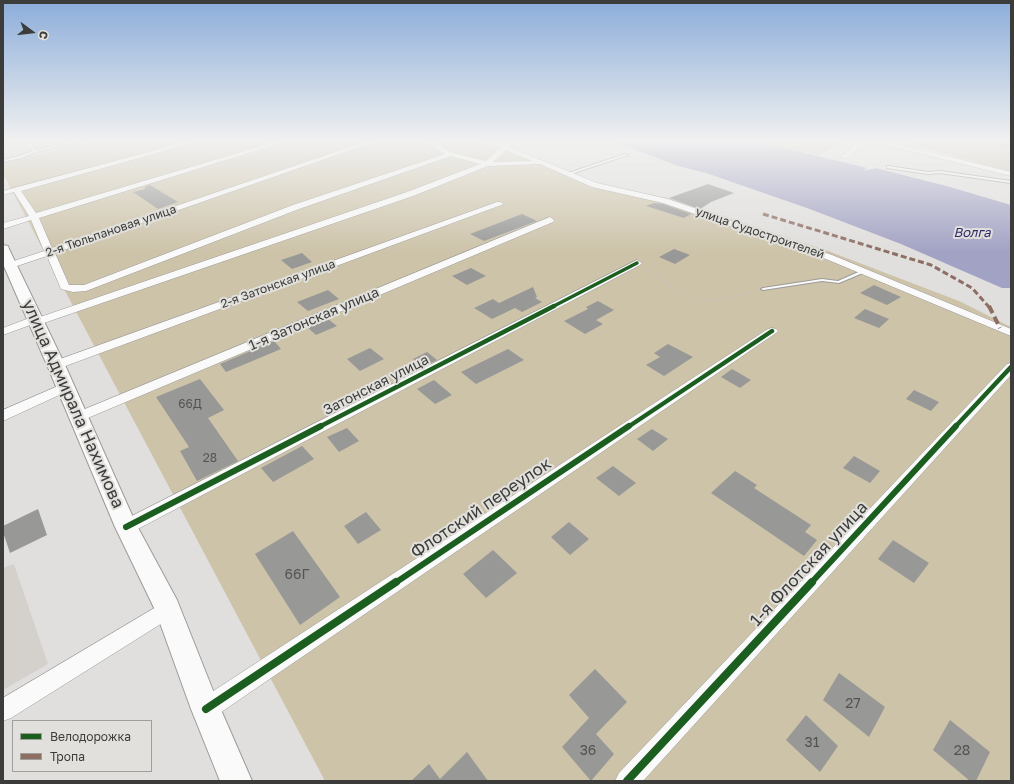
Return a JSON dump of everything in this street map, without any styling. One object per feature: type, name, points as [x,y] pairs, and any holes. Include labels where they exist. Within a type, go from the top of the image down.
[{"type":"main road","name":"улица Адмирала Нахимова","points":[[3,249],[56,365],[126,527],[168,610],[206,709],[236,781]]},
{"type":"street","points":[[3,192],[55,179]]},
{"type":"street","points":[[3,226],[161,179]]},
{"type":"street","name":"2-я Тюльпановая улица","points":[[10,265],[264,179]]},
{"type":"street","points":[[16,189],[34,217],[48,252],[65,287],[69,289],[86,288],[296,207],[380,179]]},
{"type":"street","points":[[3,332],[410,194],[450,179]]},
{"type":"street","name":"улица Судостроителей","points":[[578,179],[594,185],[665,201],[829,257],[1011,333]]},
{"type":"street","name":"2-я Затонская улица","points":[[56,365],[500,204]]},
{"type":"street","name":"1-я Затонская улица","points":[[78,417],[550,220]]},
{"type":"street","name":"Затонская улица","points":[[126,527],[637,263]]},
{"type":"street","name":"Флотский переулок","points":[[206,709],[772,331]]},
{"type":"street","name":"1-я Флотская улица","points":[[627,781],[1011,367]]},
{"type":"street","points":[[3,416],[65,387]]},
{"type":"street","points":[[3,710],[168,610]]},
{"type":"lane","points":[[987,179],[1011,182]]},
{"type":"lane","points":[[763,289],[822,280],[839,282],[863,272]]},
{"type":"path","points":[[637,263],[690,300],[705,302],[763,289]]},
{"type":"shaded area","points":[[5,179],[583,179],[612,189],[668,198],[828,251],[959,301],[1011,327],[1011,781],[325,781]]},
{"type":"shaded area","points":[[14,564],[48,664],[3,690],[3,568]]},
{"type":"water","name":"Волга","points":[[722,179],[917,179],[1011,205],[1011,288],[1002,288],[901,244],[807,208]]},
{"type":"building","points":[[708,184],[734,193],[711,202],[700,209],[669,198]]},
{"type":"building","points":[[150,185],[178,202],[158,209],[133,192],[145,189],[145,187]]},
{"type":"building","points":[[654,203],[663,204],[691,214],[684,218],[646,206]]},
{"type":"building","points":[[522,214],[537,221],[484,241],[470,234]]},
{"type":"building","points":[[674,249],[690,255],[675,264],[659,257]]},
{"type":"building","points":[[302,253],[312,262],[292,269],[281,260]]},
{"type":"building","points":[[471,268],[486,276],[467,285],[452,276]]},
{"type":"building","points":[[874,285],[901,297],[887,305],[860,293]]},
{"type":"building","points":[[533,287],[537,297],[535,298],[542,302],[522,312],[515,308],[492,319],[474,308],[493,299],[499,303]]},
{"type":"building","points":[[328,290],[339,299],[308,311],[297,302]]},
{"type":"building","points":[[598,301],[614,310],[596,320],[603,324],[585,334],[564,321],[588,309],[586,307]]},
{"type":"building","points":[[865,309],[889,319],[879,328],[854,318]]},
{"type":"building","points":[[328,319],[337,326],[316,335],[307,327]]},
{"type":"building","points":[[274,341],[281,349],[226,372],[220,364]]},
{"type":"building","points":[[668,344],[693,357],[664,376],[646,365],[660,357],[654,353]]},
{"type":"building","points":[[370,348],[384,359],[360,371],[347,359]]},
{"type":"building","points":[[508,349],[524,360],[476,384],[461,372]]},
{"type":"building","points":[[427,352],[437,360],[423,367],[413,359]]},
{"type":"building","points":[[732,369],[751,380],[740,388],[721,377]]},
{"type":"building","points":[[200,379],[224,410],[208,418],[238,461],[197,481],[180,451],[189,447],[156,397]]},
{"type":"building","points":[[434,380],[452,395],[435,404],[417,389]]},
{"type":"building","points":[[914,390],[939,402],[931,411],[906,399]]},
{"type":"building","points":[[347,428],[359,441],[339,452],[327,437]]},
{"type":"building","points":[[652,429],[668,439],[653,451],[637,439]]},
{"type":"building","points":[[302,446],[314,459],[273,482],[261,468]]},
{"type":"building","points":[[854,456],[880,471],[870,483],[843,468]]},
{"type":"building","points":[[613,466],[636,483],[619,496],[596,478]]},
{"type":"building","points":[[735,471],[757,485],[754,488],[811,525],[805,532],[817,540],[804,556],[711,493]]},
{"type":"building","points":[[38,509],[47,535],[10,553],[3,532],[3,526]]},
{"type":"building","points":[[366,512],[381,530],[358,544],[344,526]]},
{"type":"building","points":[[569,522],[589,539],[570,555],[551,537]]},
{"type":"building","points":[[293,531],[340,597],[300,625],[255,554]]},
{"type":"building","points":[[893,540],[929,563],[914,583],[878,559]]},
{"type":"building","points":[[493,550],[517,573],[486,598],[463,574]]},
{"type":"building","points":[[595,669],[627,702],[596,734],[614,754],[591,781],[562,747],[589,718],[569,695]]},
{"type":"building","points":[[839,673],[885,707],[869,737],[823,700]]},
{"type":"building","points":[[806,715],[838,746],[820,772],[786,740]]},
{"type":"building","points":[[950,720],[990,752],[976,781],[970,781],[933,750]]},
{"type":"building","points":[[467,752],[488,781],[411,781],[429,764],[440,779]]},
{"type":"marked path","points":[[763,214],[931,265],[972,288],[989,306],[1000,328]]},
{"type":"cycle path","points":[[126,527],[637,263]]},
{"type":"cycle path","points":[[206,709],[772,331]]},
{"type":"cycle path","points":[[627,781],[1011,367]]}]
